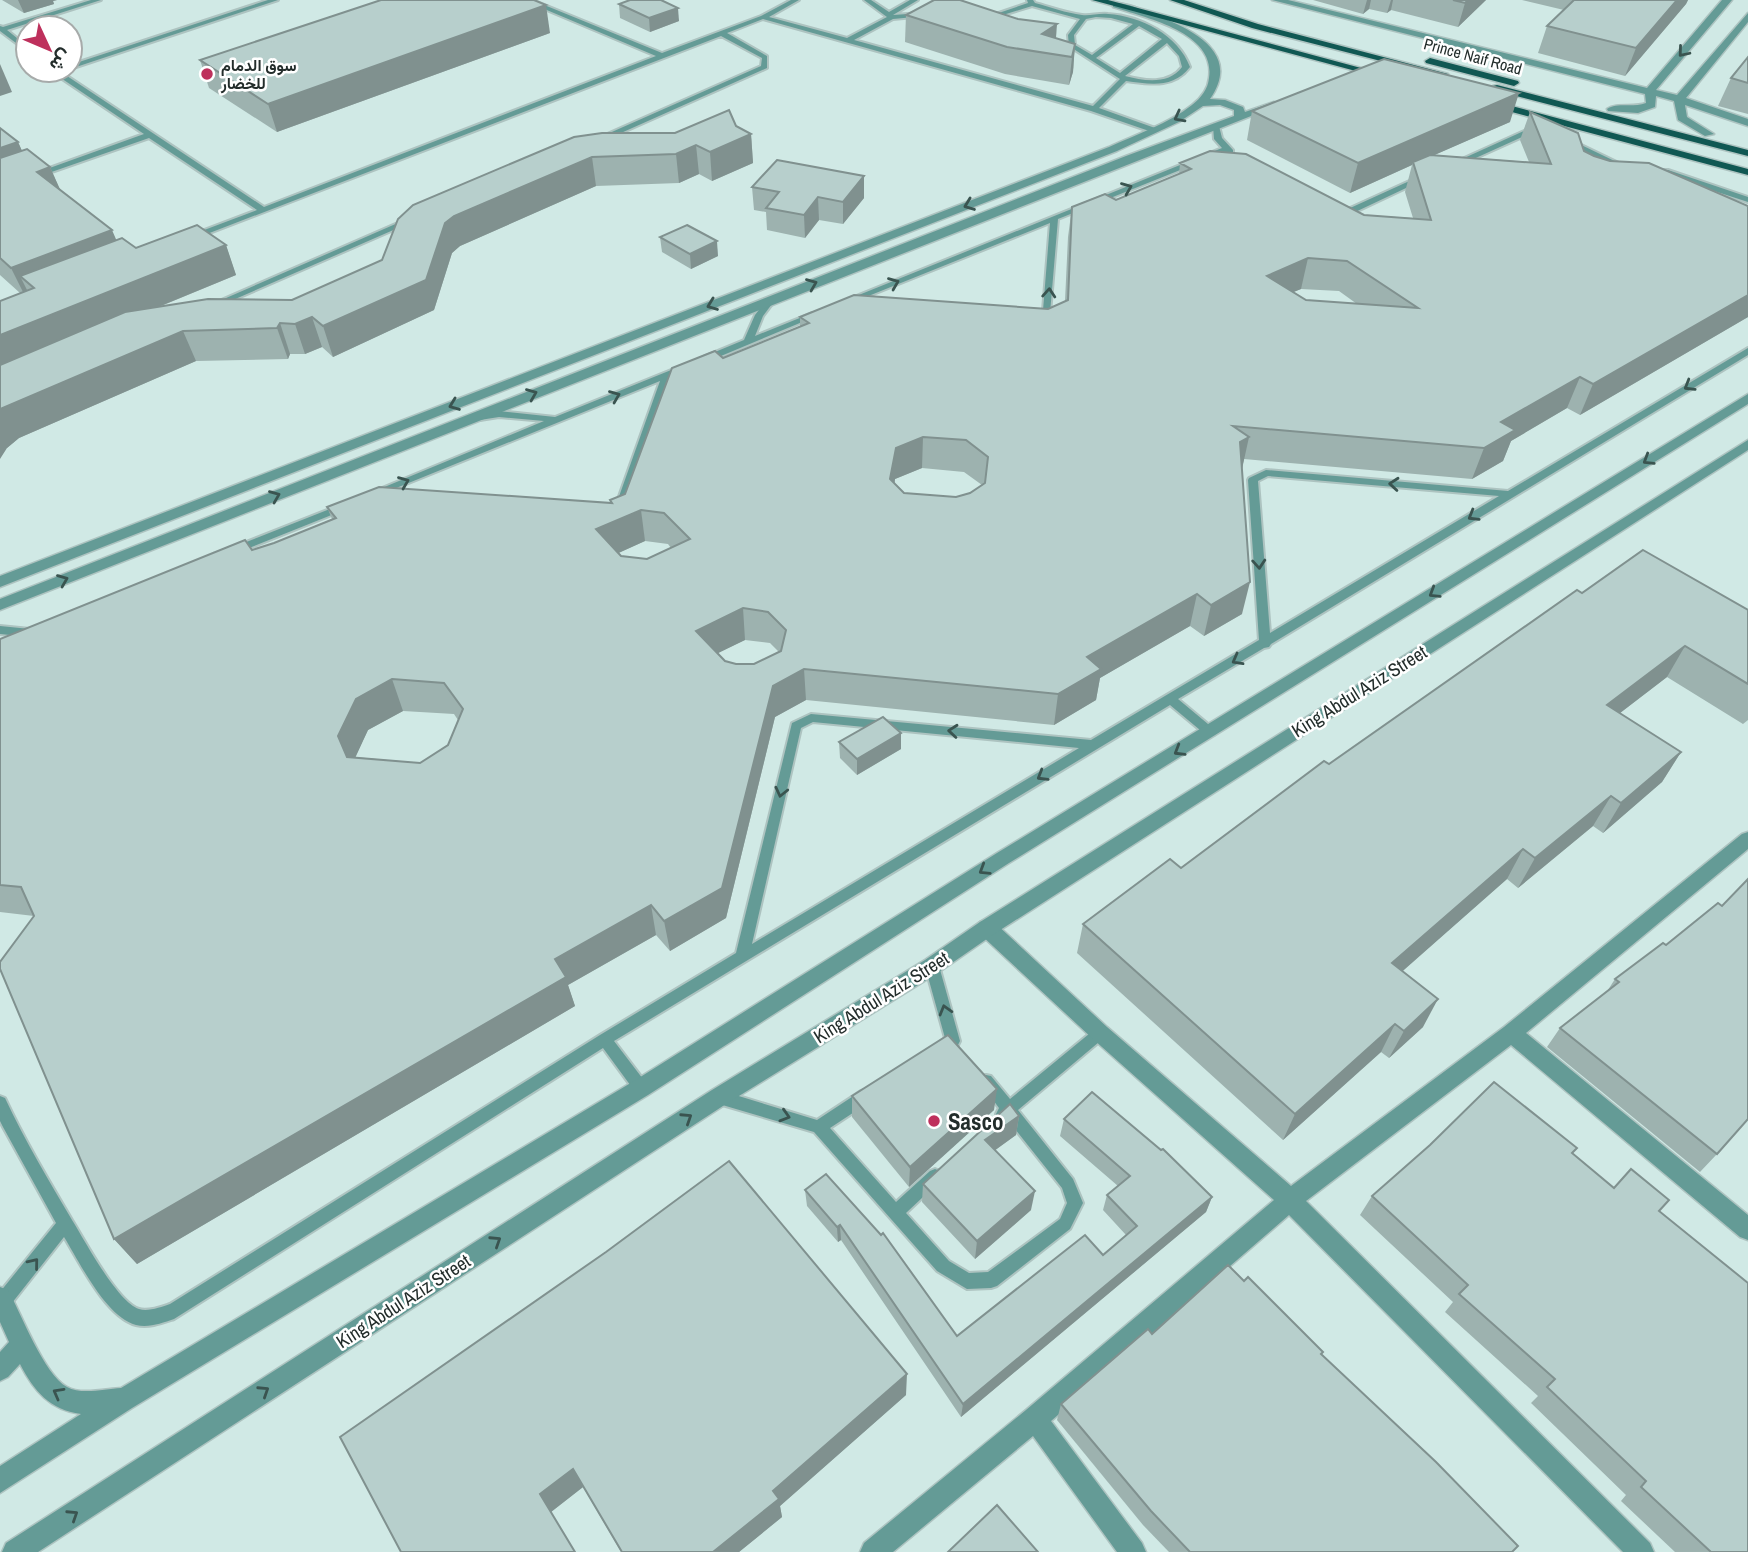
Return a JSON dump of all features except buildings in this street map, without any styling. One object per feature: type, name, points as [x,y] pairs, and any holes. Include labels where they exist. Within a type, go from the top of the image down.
[{"type":"main road","points":[[1097,0],[1393,79]]},
{"type":"main road","points":[[1175,0],[1252,28],[1451,85]]},
{"type":"main road","name":"Prince Naif Road","points":[[1189,0],[1748,144]]},
{"type":"main road","points":[[1116,5],[1252,28],[1748,153]]},
{"type":"main road","points":[[1748,162],[1489,99],[1554,120],[1748,172]]},
{"type":"street","points":[[1277,0],[1650,91],[1748,123]]},
{"type":"street","points":[[1650,91],[1727,0]]},
{"type":"street","points":[[1116,5],[1184,31],[1209,49],[1218,66],[1212,89],[1200,104]]},
{"type":"street","points":[[1709,134],[1682,118],[1679,99],[1748,16]]},
{"type":"street","points":[[1348,81],[1393,79]]},
{"type":"street","points":[[1612,109],[1646,108],[1652,100],[1650,91]]},
{"type":"street","points":[[0,605],[771,300],[1293,98]]},
{"type":"street","points":[[0,582],[1113,149],[1200,104],[1209,101],[1232,104],[1239,110],[1240,118]]},
{"type":"street","points":[[0,1481],[124,1400],[641,1088],[1003,858],[1748,398]]},
{"type":"street","name":"King Abdul Aziz Street","points":[[15,1552],[719,1097],[932,967],[987,928],[1748,443]]},
{"type":"street","points":[[873,1552],[1035,1419],[1290,1200],[1511,1034],[1748,838]]},
{"type":"street","points":[[987,928],[1290,1200],[1641,1552]]},
{"type":"street","points":[[1511,1034],[1745,1222]]},
{"type":"street","points":[[1,1300],[46,1386],[61,1397],[88,1402],[124,1400]]},
{"type":"street","points":[[0,1369],[24,1343]]},
{"type":"street","points":[[1035,1419],[1133,1552]]},
{"type":"lane","points":[[2,28],[98,0]]},
{"type":"lane","points":[[84,62],[275,0]]},
{"type":"lane","points":[[526,0],[660,55]]},
{"type":"lane","points":[[186,240],[764,17],[796,0]]},
{"type":"lane","points":[[867,0],[890,16],[934,15]]},
{"type":"lane","points":[[849,40],[915,0]]},
{"type":"lane","points":[[981,18],[1031,2],[1084,18],[1102,14],[1138,23],[1167,39],[1185,57],[1182,73],[1165,81],[1123,77],[1069,41],[1084,18]]},
{"type":"lane","points":[[764,17],[1094,109],[1152,130]]},
{"type":"lane","points":[[1094,57],[1138,23]]},
{"type":"lane","points":[[586,146],[765,67],[765,57],[721,33]]},
{"type":"lane","points":[[1094,109],[1123,77],[1167,39]]},
{"type":"lane","points":[[76,84],[149,135]]},
{"type":"lane","points":[[1449,167],[1554,120]]},
{"type":"lane","points":[[1216,128],[1214,132],[1224,149],[1237,156]]},
{"type":"lane","points":[[1538,128],[1547,132]]},
{"type":"lane","points":[[25,178],[149,135],[157,136],[264,211]]},
{"type":"lane","points":[[1557,136],[1628,165]]},
{"type":"lane","points":[[840,305],[1224,149]]},
{"type":"lane","points":[[1654,169],[1748,200]]},
{"type":"lane","points":[[1335,206],[1348,212],[1424,178]]},
{"type":"lane","points":[[204,310],[420,217]]},
{"type":"lane","points":[[1040,327],[1046,324],[1054,218]]},
{"type":"lane","points":[[748,342],[753,325],[771,300]]},
{"type":"lane","points":[[370,496],[815,315],[828,313]]},
{"type":"lane","points":[[753,325],[769,334]]},
{"type":"lane","points":[[0,1103],[10,1127],[106,1292],[132,1315],[152,1317],[174,1311],[605,1039],[1748,351]]},
{"type":"lane","points":[[617,517],[667,375]]},
{"type":"lane","points":[[470,419],[499,414],[556,420]]},
{"type":"lane","points":[[1265,644],[1253,480],[1266,473],[1511,494]]},
{"type":"lane","points":[[219,557],[345,506],[358,504]]},
{"type":"lane","points":[[10,642],[42,628]]},
{"type":"lane","points":[[0,630],[30,634]]},
{"type":"lane","points":[[1169,698],[1210,732]]},
{"type":"lane","points":[[742,957],[796,726],[811,718],[1094,745]]},
{"type":"lane","points":[[931,1055],[957,1045],[932,967]]},
{"type":"lane","points":[[988,1127],[1100,1032]]},
{"type":"lane","points":[[605,1039],[641,1088]]},
{"type":"lane","points":[[719,1097],[819,1127],[897,1211],[943,1266],[967,1281],[990,1280],[1065,1224],[1075,1203],[1068,1184],[977,1070]]},
{"type":"lane","points":[[819,1127],[875,1091]]},
{"type":"lane","points":[[897,1211],[947,1164]]},
{"type":"lane","points":[[1,1300],[66,1223]]},
{"type":"place","name":"سوق الدمام للخضار","points":[[207,74]]},
{"type":"place","name":"Sasco","points":[[934,1121]]}]
